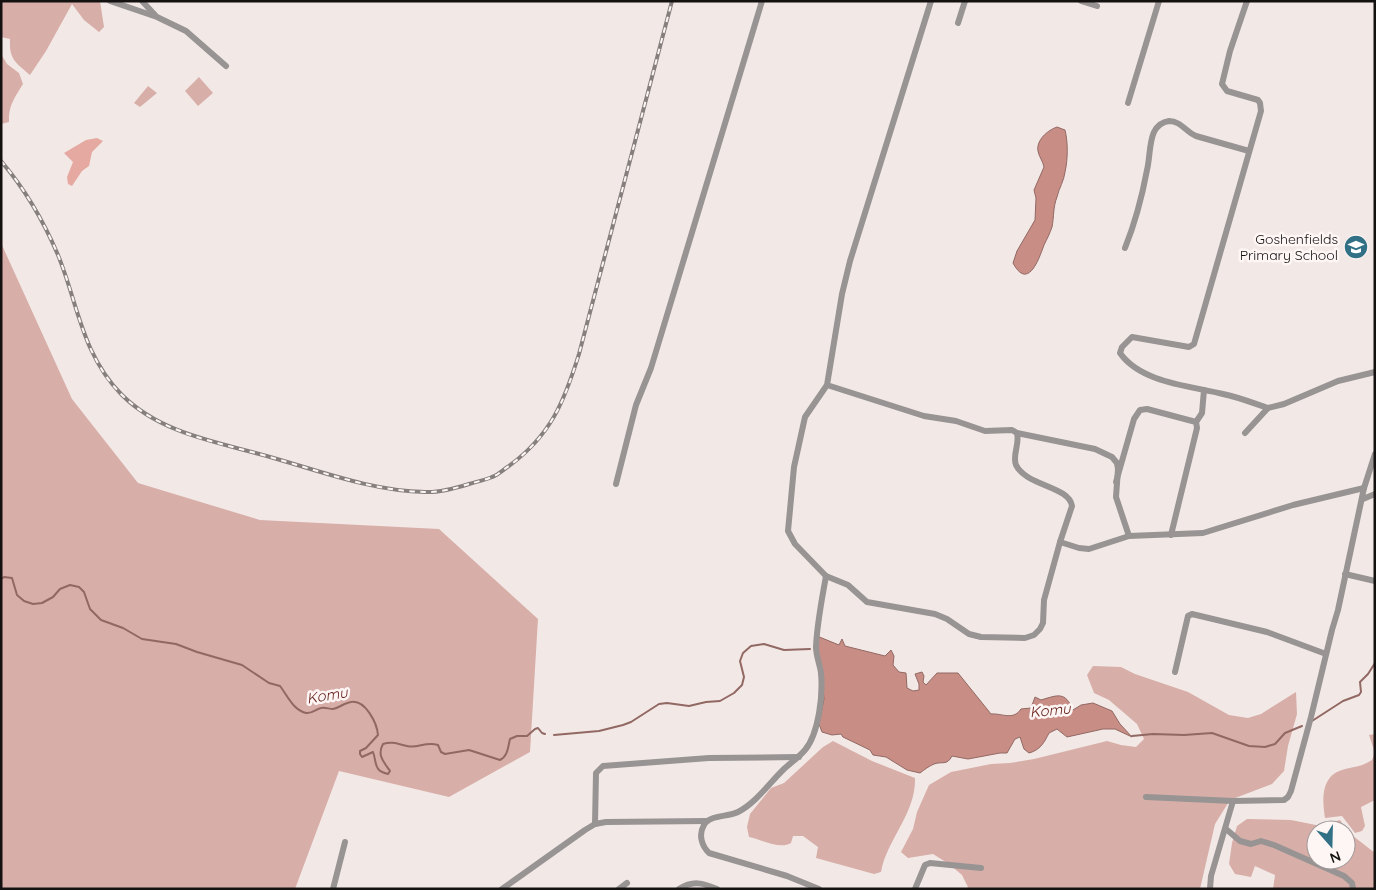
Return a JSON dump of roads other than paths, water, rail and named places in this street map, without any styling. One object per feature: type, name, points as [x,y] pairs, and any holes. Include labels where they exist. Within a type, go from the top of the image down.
[{"type":"street","points":[[110,1],[157,17],[186,31],[226,66]]},
{"type":"street","points":[[127,6],[136,1]]},
{"type":"street","points":[[142,1],[157,17]]},
{"type":"street","points":[[616,484],[636,405],[651,368],[762,1]]},
{"type":"street","points":[[931,1],[850,261],[842,294],[827,385],[805,417],[792,484],[788,531],[791,539],[826,576],[848,585],[867,602],[935,614],[947,619],[969,634],[981,637],[1025,638],[1034,635],[1043,623],[1044,600],[1072,506],[1071,500],[1066,496],[1039,484],[1025,475],[1017,466],[1015,459],[1017,434]]},
{"type":"street","points":[[958,23],[964,1]]},
{"type":"street","points":[[1081,1],[1097,6]]},
{"type":"street","points":[[1128,103],[1159,1]]},
{"type":"street","points":[[1247,1],[1230,51],[1222,84],[1227,91],[1256,99],[1260,103],[1261,111],[1194,344],[1189,346],[1132,337],[1122,347],[1120,353],[1137,369],[1164,381],[1226,394],[1268,408],[1284,404],[1338,381],[1375,372]]},
{"type":"street","points":[[1125,248],[1134,226],[1148,167],[1153,134],[1158,126],[1167,121],[1174,122],[1182,125],[1190,134],[1249,151]]},
{"type":"street","points":[[827,385],[924,416],[956,421],[985,431],[1012,430],[1017,434],[1095,449],[1104,453],[1112,457],[1117,463],[1116,497],[1129,536]]},
{"type":"street","points":[[1171,535],[1197,428],[1196,422],[1202,413],[1204,390]]},
{"type":"street","points":[[1245,433],[1268,408]]},
{"type":"street","points":[[1116,482],[1134,419],[1140,410],[1147,409],[1196,422]]},
{"type":"street","points":[[1146,797],[1233,801],[1284,800],[1288,797],[1311,717],[1338,610],[1364,488],[1375,454]]},
{"type":"street","points":[[1060,542],[1089,549],[1129,536],[1203,533],[1293,505],[1364,488]]},
{"type":"street","points":[[1363,499],[1375,494]]},
{"type":"street","points":[[1345,574],[1375,581]]},
{"type":"street","points":[[502,889],[595,824],[606,822],[707,821],[738,812],[799,756],[811,741],[821,697],[821,673],[816,650],[817,630],[826,576]]},
{"type":"street","points":[[1175,672],[1188,616],[1192,614],[1267,632],[1326,654]]},
{"type":"street","points":[[595,824],[596,773],[603,766],[709,758],[799,756]]},
{"type":"street","points":[[1210,889],[1233,801]]},
{"type":"street","points":[[707,821],[701,833],[704,848],[709,853],[788,876],[819,889]]},
{"type":"street","points":[[1226,829],[1240,841],[1251,844],[1261,841],[1274,844],[1348,878],[1352,883],[1353,889]]},
{"type":"street","points":[[333,889],[345,842]]},
{"type":"street","points":[[915,889],[925,865],[981,868]]},
{"type":"street","points":[[619,889],[627,883]]},
{"type":"street","points":[[679,889],[693,883],[704,884],[717,889]]},
{"type":"water","points":[[1057,127],[1065,130],[1067,156],[1064,175],[1054,208],[1052,227],[1036,264],[1032,270],[1023,274],[1018,271],[1013,263],[1017,251],[1035,220],[1036,198],[1034,190],[1044,167],[1038,147],[1043,136]]},
{"type":"water","points":[[817,636],[839,645],[842,639],[845,646],[885,656],[891,650],[894,656],[893,665],[899,672],[906,673],[907,688],[913,691],[919,690],[915,674],[922,672],[924,676],[923,682],[926,685],[937,673],[958,673],[991,714],[1011,716],[1018,713],[1021,709],[1031,708],[1035,697],[1041,700],[1060,696],[1067,700],[1073,710],[1081,705],[1093,703],[1112,711],[1120,724],[1132,737],[1115,729],[1103,729],[1067,737],[1057,729],[1049,733],[1039,748],[1033,752],[1029,753],[1024,749],[1020,737],[1015,739],[1007,753],[968,759],[952,756],[946,762],[934,764],[920,773],[907,770],[886,757],[873,755],[870,750],[843,737],[841,734],[832,735],[822,732],[819,724],[824,699],[818,659]]},
{"type":"waterway","name":"Komu","points":[[1,579],[4,577],[12,578],[17,595],[24,601],[33,604],[42,603],[53,597],[60,589],[70,585],[79,587],[84,592],[90,609],[101,620],[123,628],[142,639],[176,644],[242,665],[269,683],[280,686],[294,706],[306,713],[322,708],[333,709],[351,702],[361,704],[373,718],[378,735],[366,748],[360,751],[360,754],[362,757],[373,752],[376,766],[383,773],[388,774],[390,771],[381,755],[381,748],[386,743],[411,747],[433,744],[438,745],[441,752],[445,754],[469,750],[500,760],[506,754],[510,739],[517,736],[527,736],[538,728],[545,734]]},
{"type":"waterway","name":"Komu","points":[[554,735],[599,731],[623,725],[659,704],[667,703],[689,706],[720,701],[734,693],[742,685],[744,677],[740,661],[743,653],[751,646],[764,644],[784,650],[810,649]]},
{"type":"waterway","name":"Komu","points":[[1312,721],[1343,701],[1359,695],[1361,692],[1360,682],[1375,663]]},
{"type":"waterway","name":"Komu","points":[[1132,736],[1212,733],[1249,746],[1265,747],[1275,744],[1285,733],[1302,726]]},
{"type":"railway","points":[[1,161],[26,194],[53,243],[65,273],[82,328],[98,363],[109,380],[137,408],[154,419],[191,435],[346,479],[405,491],[430,492],[453,489],[492,477],[523,454],[546,430],[568,387],[579,354],[672,1]]},
{"type":"place","name":"Goshenfields Primary School","points":[[1356,247]]}]
